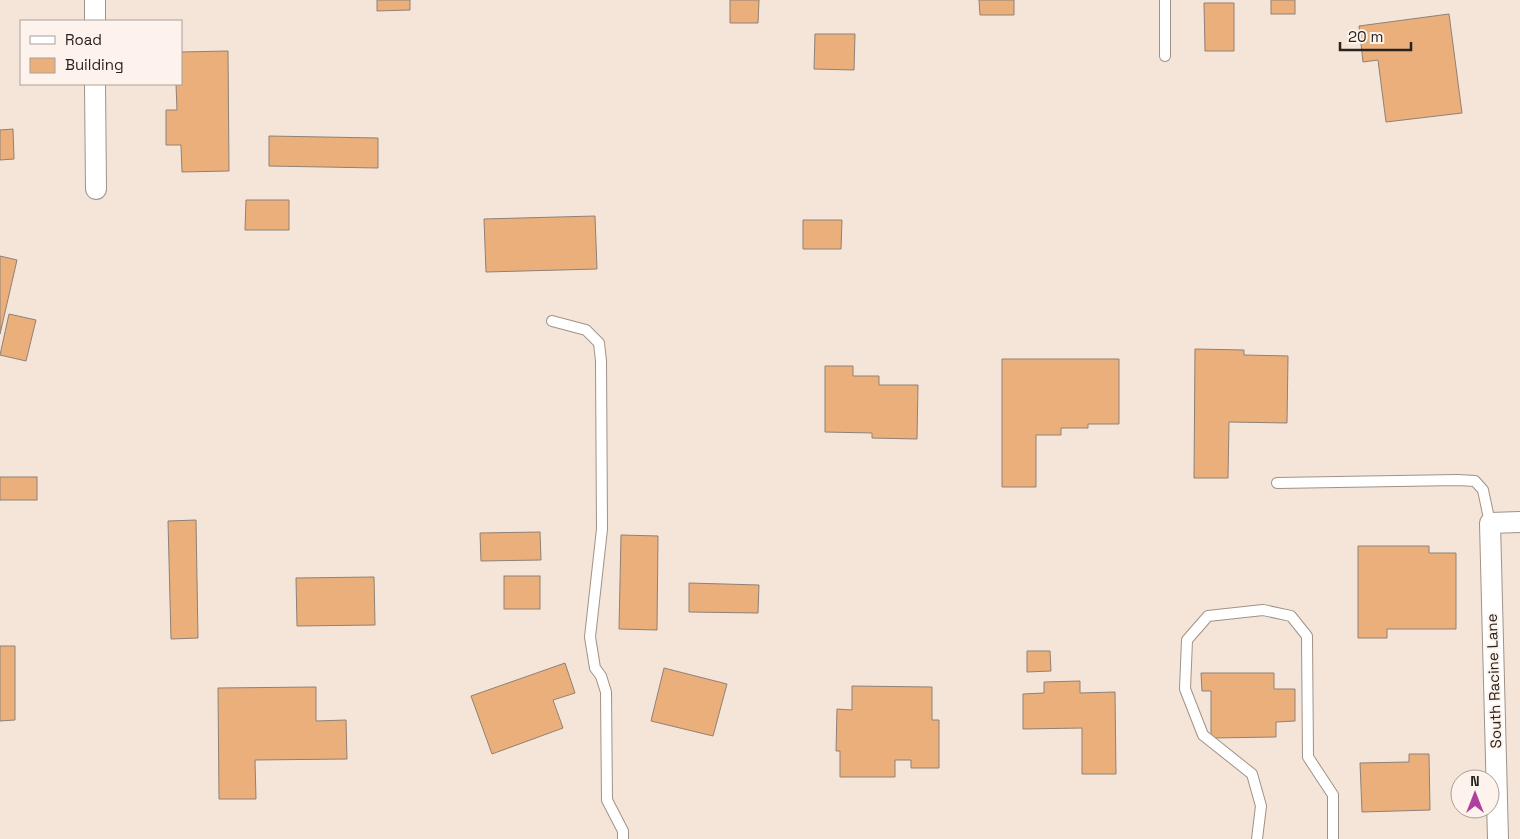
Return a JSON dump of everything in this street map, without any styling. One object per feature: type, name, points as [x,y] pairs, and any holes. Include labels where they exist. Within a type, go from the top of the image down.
[{"type":"street","points":[[95,0],[95,20]]},
{"type":"street","points":[[95,85],[96,189]]},
{"type":"street","points":[[1490,523],[1520,522]]},
{"type":"street","name":"South Racine Lane","points":[[1490,523],[1498,839]]},
{"type":"lane","points":[[1165,0],[1165,56]]},
{"type":"lane","points":[[552,321],[586,330],[599,343],[601,361],[602,529],[590,637],[595,668],[601,676],[606,692],[607,800],[623,830],[623,839]]},
{"type":"lane","points":[[1277,483],[1475,481],[1483,490],[1490,523]]},
{"type":"lane","points":[[1257,839],[1260,806],[1252,774],[1203,735],[1185,689],[1187,640],[1208,616],[1262,610],[1291,616],[1307,636],[1308,757],[1333,795],[1334,839]]},
{"type":"building","points":[[377,0],[410,0],[410,10],[377,11]]},
{"type":"building","points":[[730,0],[759,0],[758,23],[730,23]]},
{"type":"building","points":[[979,0],[1014,0],[1014,15],[980,15]]},
{"type":"building","points":[[1271,0],[1295,0],[1295,14],[1271,14]]},
{"type":"building","points":[[1204,3],[1234,3],[1234,51],[1205,51]]},
{"type":"building","points":[[1449,14],[1462,113],[1386,122],[1378,60],[1363,62],[1359,26]]},
{"type":"building","points":[[815,34],[855,34],[854,70],[814,69]]},
{"type":"building","points":[[228,51],[229,171],[182,172],[181,145],[166,145],[166,110],[177,110],[176,85],[182,85],[182,52]]},
{"type":"building","points":[[13,129],[14,159],[0,160],[0,130]]},
{"type":"building","points":[[269,136],[378,138],[378,168],[269,166]]},
{"type":"building","points":[[246,200],[289,200],[289,230],[245,230]]},
{"type":"building","points":[[595,216],[597,269],[486,272],[484,219]]},
{"type":"building","points":[[803,220],[842,220],[841,249],[803,249]]},
{"type":"building","points":[[0,256],[17,260],[0,334]]},
{"type":"building","points":[[9,314],[36,320],[26,361],[0,355]]},
{"type":"building","points":[[1195,349],[1244,350],[1244,355],[1288,356],[1287,423],[1229,422],[1228,478],[1194,478]]},
{"type":"building","points":[[1002,359],[1119,359],[1119,424],[1088,424],[1088,428],[1061,428],[1061,435],[1036,435],[1036,487],[1002,487]]},
{"type":"building","points":[[825,366],[853,366],[853,376],[879,376],[879,385],[918,385],[917,439],[872,438],[872,433],[825,432]]},
{"type":"building","points":[[0,477],[37,477],[37,500],[0,500]]},
{"type":"building","points":[[196,520],[198,638],[171,639],[168,521]]},
{"type":"building","points":[[540,532],[541,560],[481,561],[480,533]]},
{"type":"building","points":[[621,535],[658,536],[657,630],[619,629]]},
{"type":"building","points":[[1358,546],[1429,546],[1429,553],[1456,553],[1456,629],[1387,629],[1387,638],[1358,638]]},
{"type":"building","points":[[504,576],[540,576],[540,609],[504,609]]},
{"type":"building","points":[[374,577],[375,625],[297,626],[296,578]]},
{"type":"building","points":[[689,583],[759,585],[758,613],[689,612]]},
{"type":"building","points":[[0,646],[15,646],[15,720],[0,721]]},
{"type":"building","points":[[1027,651],[1050,651],[1051,671],[1027,672]]},
{"type":"building","points":[[565,663],[575,693],[553,700],[563,728],[492,754],[471,696]]},
{"type":"building","points":[[664,668],[727,684],[713,736],[651,721]]},
{"type":"building","points":[[1201,673],[1274,673],[1274,689],[1295,689],[1295,721],[1276,722],[1276,737],[1211,738],[1211,691],[1202,691]]},
{"type":"building","points":[[1080,681],[1080,693],[1115,692],[1116,774],[1082,774],[1082,728],[1023,729],[1023,694],[1044,693],[1044,682]]},
{"type":"building","points":[[852,686],[932,687],[932,720],[939,720],[939,768],[911,768],[911,760],[895,760],[895,777],[840,777],[840,751],[836,751],[837,709],[852,710]]},
{"type":"building","points":[[316,687],[316,721],[346,720],[347,759],[255,760],[256,799],[219,799],[218,688]]},
{"type":"building","points":[[1409,754],[1429,754],[1430,810],[1362,812],[1360,763],[1409,762]]}]
